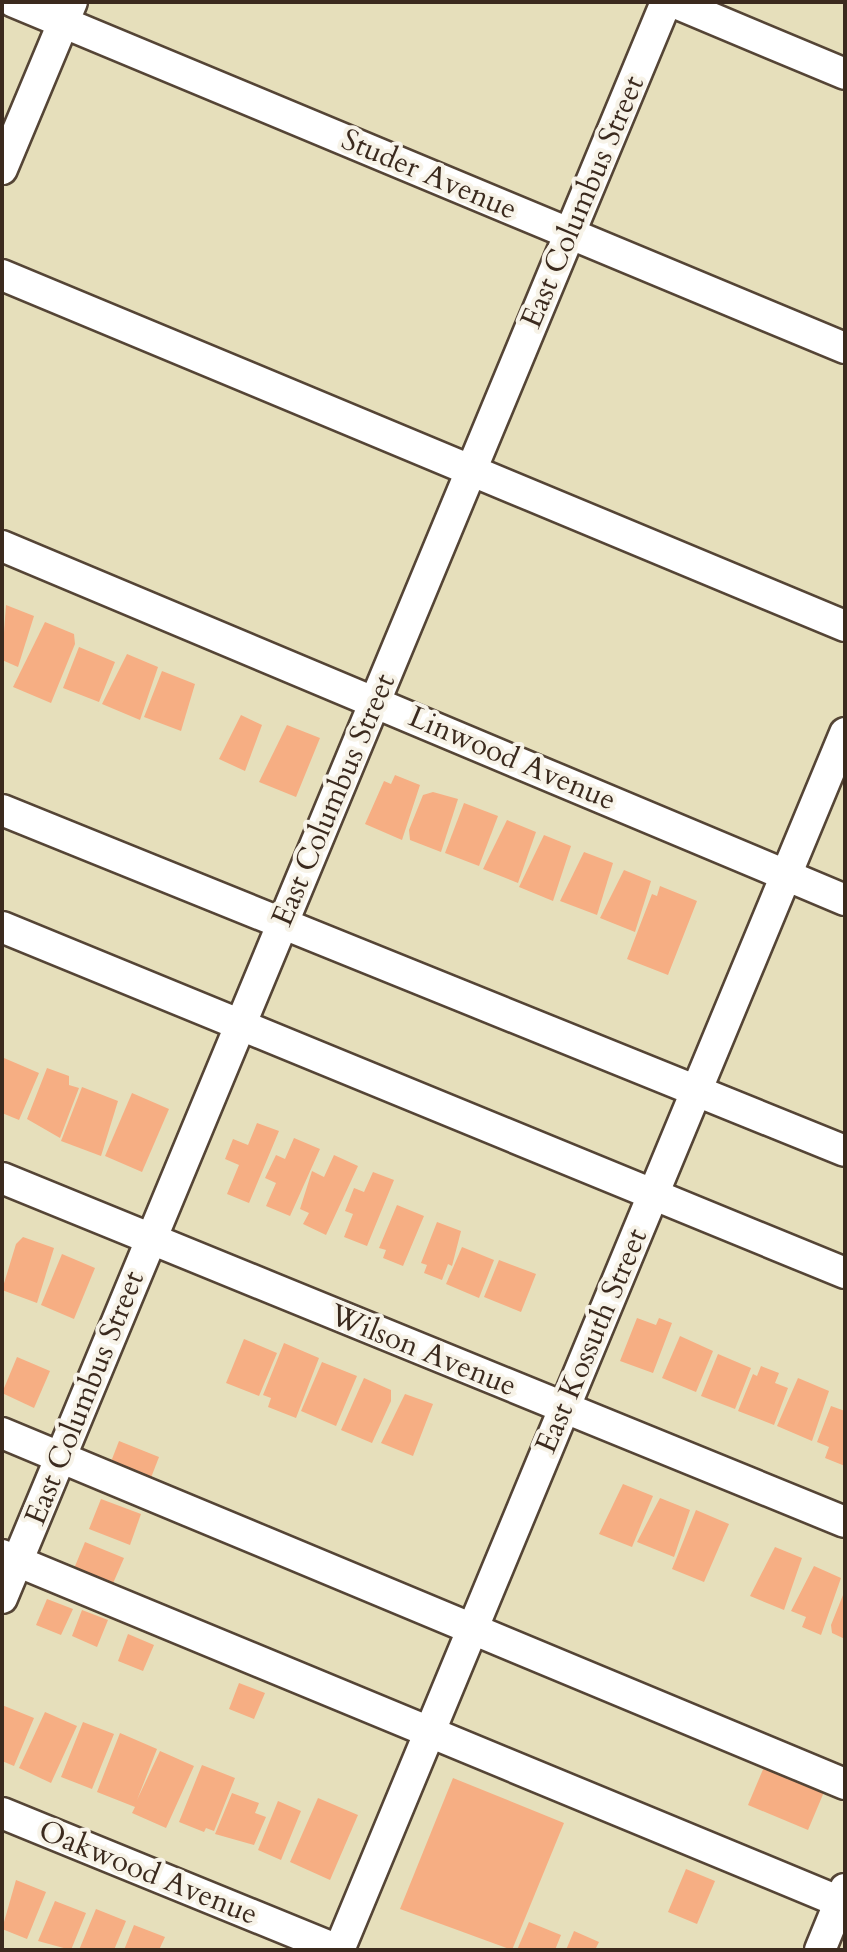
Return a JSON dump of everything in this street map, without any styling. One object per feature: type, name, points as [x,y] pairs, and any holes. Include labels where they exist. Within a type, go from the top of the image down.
[{"type":"street","name":"Studer Avenue","points":[[14,2],[67,12],[570,234],[845,348]]},
{"type":"street","name":"East Columbus Street","points":[[2,1598],[10,1558],[61,1458],[666,2]]},
{"type":"street","points":[[673,2],[845,74]]},
{"type":"street","points":[[2,169],[67,12]]},
{"type":"street","points":[[2,275],[845,626]]},
{"type":"street","name":"Linwood Avenue","points":[[2,546],[845,900]]},
{"type":"street","name":"East Kossuth Street","points":[[339,1950],[845,733]]},
{"type":"street","points":[[2,810],[845,1151]]},
{"type":"street","points":[[2,927],[239,1028],[845,1273]]},
{"type":"street","name":"Wilson Avenue","points":[[2,1178],[845,1522]]},
{"type":"street","points":[[2,1433],[845,1784]]},
{"type":"street","points":[[10,1558],[843,1898],[820,1950]]},
{"type":"street","name":"Oakwood Avenue","points":[[2,1813],[339,1950]]},
{"type":"building","points":[[6,605],[34,616],[18,667],[2,660]]},
{"type":"building","points":[[45,622],[74,634],[75,644],[51,703],[13,687]]},
{"type":"building","points":[[79,647],[115,662],[99,702],[63,688]]},
{"type":"building","points":[[127,654],[158,667],[140,720],[102,704]]},
{"type":"building","points":[[162,671],[195,684],[181,731],[144,717]]},
{"type":"building","points":[[241,715],[262,725],[245,771],[219,759]]},
{"type":"building","points":[[287,725],[320,738],[296,797],[259,782]]},
{"type":"building","points":[[395,775],[420,785],[402,840],[365,824],[384,781],[391,784]]},
{"type":"building","points":[[433,792],[458,799],[441,852],[410,840],[409,830],[423,795]]},
{"type":"building","points":[[464,803],[498,816],[479,866],[445,853]]},
{"type":"building","points":[[507,820],[536,832],[518,883],[483,869]]},
{"type":"building","points":[[544,835],[571,846],[553,901],[519,887]]},
{"type":"building","points":[[584,852],[613,863],[597,915],[560,901]]},
{"type":"building","points":[[624,870],[651,881],[635,932],[600,918]]},
{"type":"building","points":[[660,886],[697,901],[668,975],[627,959],[652,894],[657,896]]},
{"type":"building","points":[[4,1058],[39,1073],[19,1120],[2,1113]]},
{"type":"building","points":[[47,1068],[69,1076],[69,1085],[79,1088],[60,1138],[27,1119]]},
{"type":"building","points":[[82,1087],[118,1101],[101,1156],[61,1141]]},
{"type":"building","points":[[132,1093],[169,1109],[142,1172],[105,1156]]},
{"type":"building","points":[[257,1123],[279,1131],[249,1203],[227,1194],[239,1165],[225,1159],[233,1139],[248,1145]]},
{"type":"building","points":[[294,1138],[320,1149],[290,1216],[266,1206],[276,1183],[265,1178],[276,1155],[285,1159]]},
{"type":"building","points":[[334,1155],[358,1166],[326,1235],[303,1224],[309,1213],[300,1209],[312,1171],[324,1177]]},
{"type":"building","points":[[373,1172],[394,1180],[367,1246],[344,1237],[353,1214],[345,1211],[354,1188],[364,1192]]},
{"type":"building","points":[[397,1205],[424,1216],[403,1266],[383,1258],[386,1250],[379,1248]]},
{"type":"building","points":[[437,1222],[461,1231],[452,1266],[448,1264],[442,1280],[424,1273],[427,1265],[421,1263]]},
{"type":"building","points":[[23,1237],[54,1248],[37,1303],[2,1290],[16,1244]]},
{"type":"building","points":[[462,1247],[494,1260],[479,1298],[446,1284]]},
{"type":"building","points":[[62,1254],[95,1268],[74,1319],[41,1305]]},
{"type":"building","points":[[499,1260],[536,1274],[521,1312],[484,1297]]},
{"type":"building","points":[[637,1318],[656,1325],[659,1318],[672,1323],[653,1373],[620,1361]]},
{"type":"building","points":[[680,1336],[713,1351],[696,1392],[662,1378]]},
{"type":"building","points":[[244,1339],[277,1353],[259,1396],[226,1383]]},
{"type":"building","points":[[284,1343],[319,1358],[296,1418],[268,1407],[271,1398],[263,1395]]},
{"type":"building","points":[[718,1354],[751,1368],[735,1409],[701,1396]]},
{"type":"building","points":[[17,1357],[50,1371],[34,1408],[2,1393]]},
{"type":"building","points":[[322,1362],[357,1376],[336,1426],[301,1411]]},
{"type":"building","points":[[761,1366],[779,1373],[775,1383],[788,1388],[774,1425],[738,1411],[753,1374],[757,1376]]},
{"type":"building","points":[[364,1378],[391,1390],[391,1401],[372,1443],[341,1430]]},
{"type":"building","points":[[798,1378],[829,1391],[812,1441],[777,1426]]},
{"type":"building","points":[[405,1394],[433,1404],[413,1456],[381,1443]]},
{"type":"building","points":[[831,1406],[845,1411],[845,1466],[825,1458],[829,1447],[817,1442]]},
{"type":"building","points":[[119,1441],[159,1457],[147,1488],[107,1472]]},
{"type":"building","points":[[623,1484],[653,1496],[632,1547],[599,1534]]},
{"type":"building","points":[[660,1498],[690,1510],[674,1557],[637,1542]]},
{"type":"building","points":[[101,1499],[141,1514],[130,1545],[89,1529]]},
{"type":"building","points":[[696,1510],[729,1524],[704,1582],[672,1569]]},
{"type":"building","points":[[85,1542],[124,1558],[111,1588],[73,1571]]},
{"type":"building","points":[[775,1547],[802,1558],[784,1610],[750,1596]]},
{"type":"building","points":[[814,1566],[841,1578],[821,1635],[802,1627],[806,1617],[791,1611]]},
{"type":"building","points":[[845,1590],[845,1639],[832,1633],[831,1625]]},
{"type":"building","points":[[47,1599],[73,1609],[61,1635],[36,1625]]},
{"type":"building","points":[[82,1610],[108,1620],[97,1647],[72,1636]]},
{"type":"building","points":[[128,1634],[154,1645],[143,1671],[118,1661]]},
{"type":"building","points":[[239,1683],[265,1693],[254,1719],[229,1709]]},
{"type":"building","points":[[2,1705],[34,1718],[14,1766],[2,1761]]},
{"type":"building","points":[[45,1712],[77,1726],[51,1783],[19,1768]]},
{"type":"building","points":[[83,1722],[114,1734],[92,1789],[61,1777]]},
{"type":"building","points":[[120,1733],[157,1749],[137,1800],[160,1751],[194,1766],[166,1828],[132,1813],[135,1807],[97,1792]]},
{"type":"building","points":[[202,1765],[235,1778],[214,1831],[206,1828],[204,1832],[179,1822]]},
{"type":"building","points":[[764,1767],[824,1792],[808,1830],[748,1805]]},
{"type":"building","points":[[453,1778],[564,1823],[512,1950],[400,1909]]},
{"type":"building","points":[[232,1793],[259,1803],[255,1813],[266,1817],[254,1845],[215,1834]]},
{"type":"building","points":[[318,1798],[358,1815],[330,1880],[290,1862]]},
{"type":"building","points":[[278,1801],[301,1811],[281,1860],[258,1850]]},
{"type":"building","points":[[686,1869],[715,1881],[697,1924],[668,1912]]},
{"type":"building","points":[[16,1880],[46,1892],[27,1939],[2,1929]]},
{"type":"building","points":[[55,1901],[86,1913],[71,1950],[38,1941]]},
{"type":"building","points":[[96,1909],[126,1921],[114,1950],[79,1950]]},
{"type":"building","points":[[529,1922],[561,1935],[555,1950],[517,1950]]},
{"type":"building","points":[[134,1925],[165,1937],[159,1950],[124,1950]]},
{"type":"building","points":[[574,1931],[599,1942],[595,1950],[566,1950]]}]
